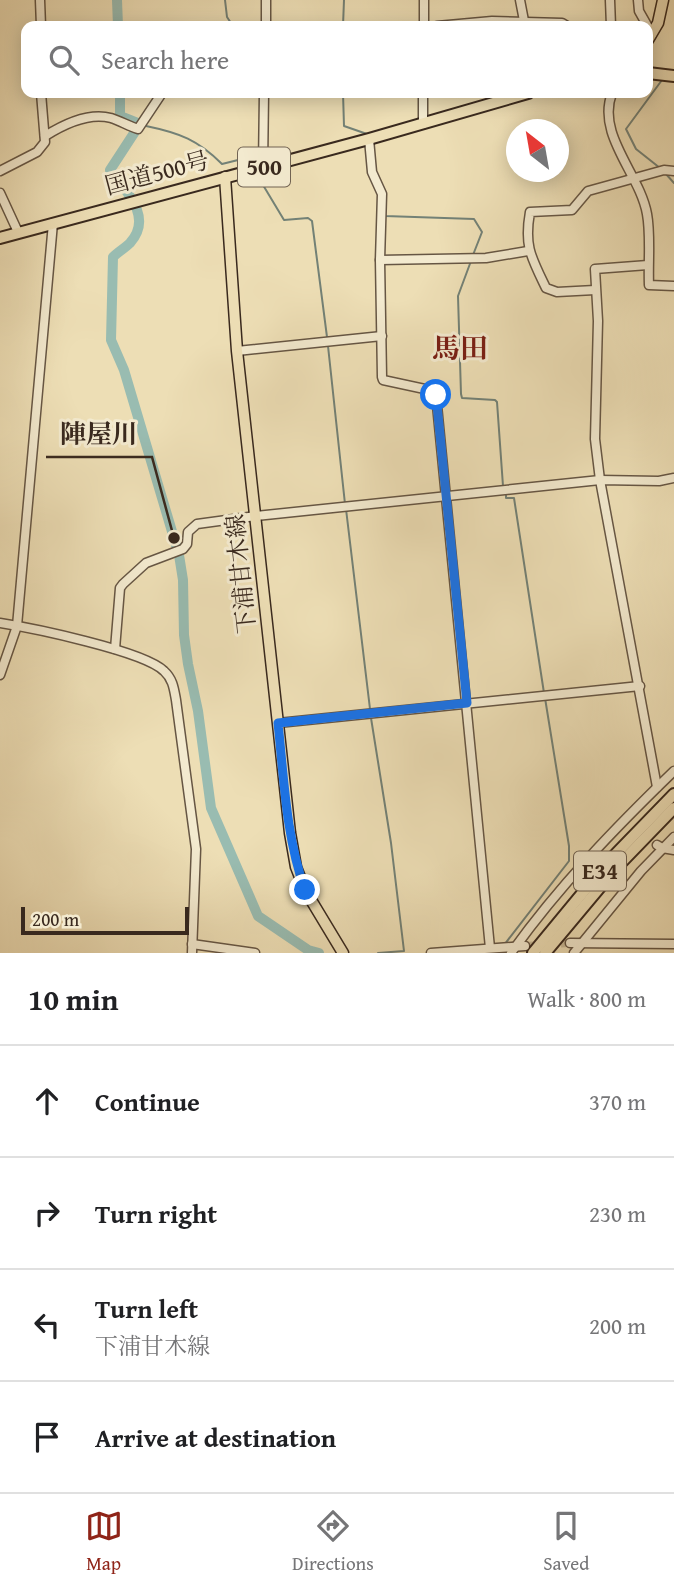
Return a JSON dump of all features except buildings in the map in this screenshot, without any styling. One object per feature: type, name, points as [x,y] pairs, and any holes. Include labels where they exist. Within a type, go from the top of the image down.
[{"type":"highway","points":[[653,74],[674,76]]},
{"type":"highway","name":"国道500号","points":[[0,238],[511,98]]},
{"type":"highway","name":"E34","points":[[521,950],[674,794]]},
{"type":"highway","name":"E34","points":[[545,953],[616,868],[674,808]]},
{"type":"main road","points":[[653,32],[659,23],[663,0]]},
{"type":"main road","name":"下浦甘木線","points":[[225,177],[237,351],[290,833],[296,867],[305,890],[343,953]]},
{"type":"street","points":[[40,0],[41,21]]},
{"type":"street","points":[[265,21],[266,0]]},
{"type":"street","points":[[424,0],[424,21]]},
{"type":"street","points":[[520,0],[524,21]]},
{"type":"street","points":[[610,0],[611,21]]},
{"type":"street","points":[[638,0],[643,21]]},
{"type":"street","points":[[0,171],[37,152],[44,142],[46,135],[42,127],[41,98]]},
{"type":"street","points":[[46,135],[62,126],[99,116],[138,129],[159,98]]},
{"type":"street","points":[[263,167],[264,98]]},
{"type":"street","points":[[423,98],[423,124]]},
{"type":"street","points":[[610,98],[607,107],[610,129],[647,214],[649,285],[674,286]]},
{"type":"street","points":[[369,139],[372,172],[382,194],[380,260],[383,380],[435,391],[490,948]]},
{"type":"street","points":[[595,290],[549,290],[528,251],[530,212],[572,210],[588,191],[664,170],[674,171]]},
{"type":"street","points":[[0,193],[18,232]]},
{"type":"street","points":[[0,675],[17,626],[53,223]]},
{"type":"street","points":[[380,260],[486,258],[528,251]]},
{"type":"street","points":[[648,265],[595,269],[598,321],[595,439],[600,480],[657,787]]},
{"type":"street","points":[[237,351],[382,336]]},
{"type":"street","points":[[115,649],[123,584],[146,564],[183,549],[187,544],[187,532],[193,526],[256,516],[600,480],[659,481],[674,478]]},
{"type":"street","points":[[0,623],[115,649],[164,670],[173,684],[196,849],[192,948],[255,953]]},
{"type":"street","points":[[278,723],[640,686]]},
{"type":"street","points":[[431,953],[490,948],[521,950],[544,907],[610,832],[674,771]]},
{"type":"street","points":[[624,820],[632,828]]},
{"type":"street","points":[[574,953],[660,846],[674,837]]},
{"type":"street","points":[[660,846],[674,850]]},
{"type":"street","points":[[570,943],[674,944]]},
{"type":"waterway","points":[[117,0],[118,21]]},
{"type":"waterway","points":[[225,0],[230,21]]},
{"type":"waterway","points":[[343,21],[344,0]]},
{"type":"waterway","points":[[653,92],[662,80]]},
{"type":"waterway","points":[[120,98],[120,116],[140,124],[110,170],[135,204],[139,223],[137,233],[130,243],[113,257],[111,340],[124,370],[179,555],[183,580],[184,635],[198,711],[211,808],[258,916],[308,950],[319,953]]},
{"type":"waterway","points":[[343,98],[344,126],[367,134]]},
{"type":"waterway","points":[[649,98],[626,129],[636,149],[660,168]]},
{"type":"waterway","points":[[146,126],[188,139],[222,164],[246,158],[251,165]]},
{"type":"waterway","points":[[374,144],[374,155]]},
{"type":"waterway","points":[[666,174],[674,183]]},
{"type":"waterway","points":[[257,175],[284,220],[308,218],[312,221],[327,337]]},
{"type":"waterway","points":[[385,211],[385,216],[474,219],[482,232],[473,255]]},
{"type":"waterway","points":[[471,261],[458,296],[461,394],[462,398],[497,402],[503,486]]},
{"type":"waterway","points":[[328,346],[345,504]]},
{"type":"waterway","points":[[506,495],[506,498],[514,498],[544,693]]},
{"type":"waterway","points":[[346,509],[370,709]]},
{"type":"waterway","points":[[504,945],[569,861],[569,846],[545,698]]},
{"type":"waterway","points":[[371,718],[391,843],[404,951],[378,953]]},
{"type":"tunnel","points":[[525,946],[570,943]]},
{"type":"place","name":"陣屋川","points":[[174,538]]},
{"type":"district","name":"馬田","points":[[460,348]]},
{"type":"route","points":[[305,890],[296,867],[290,833],[278,723],[467,703],[436,395]]}]
